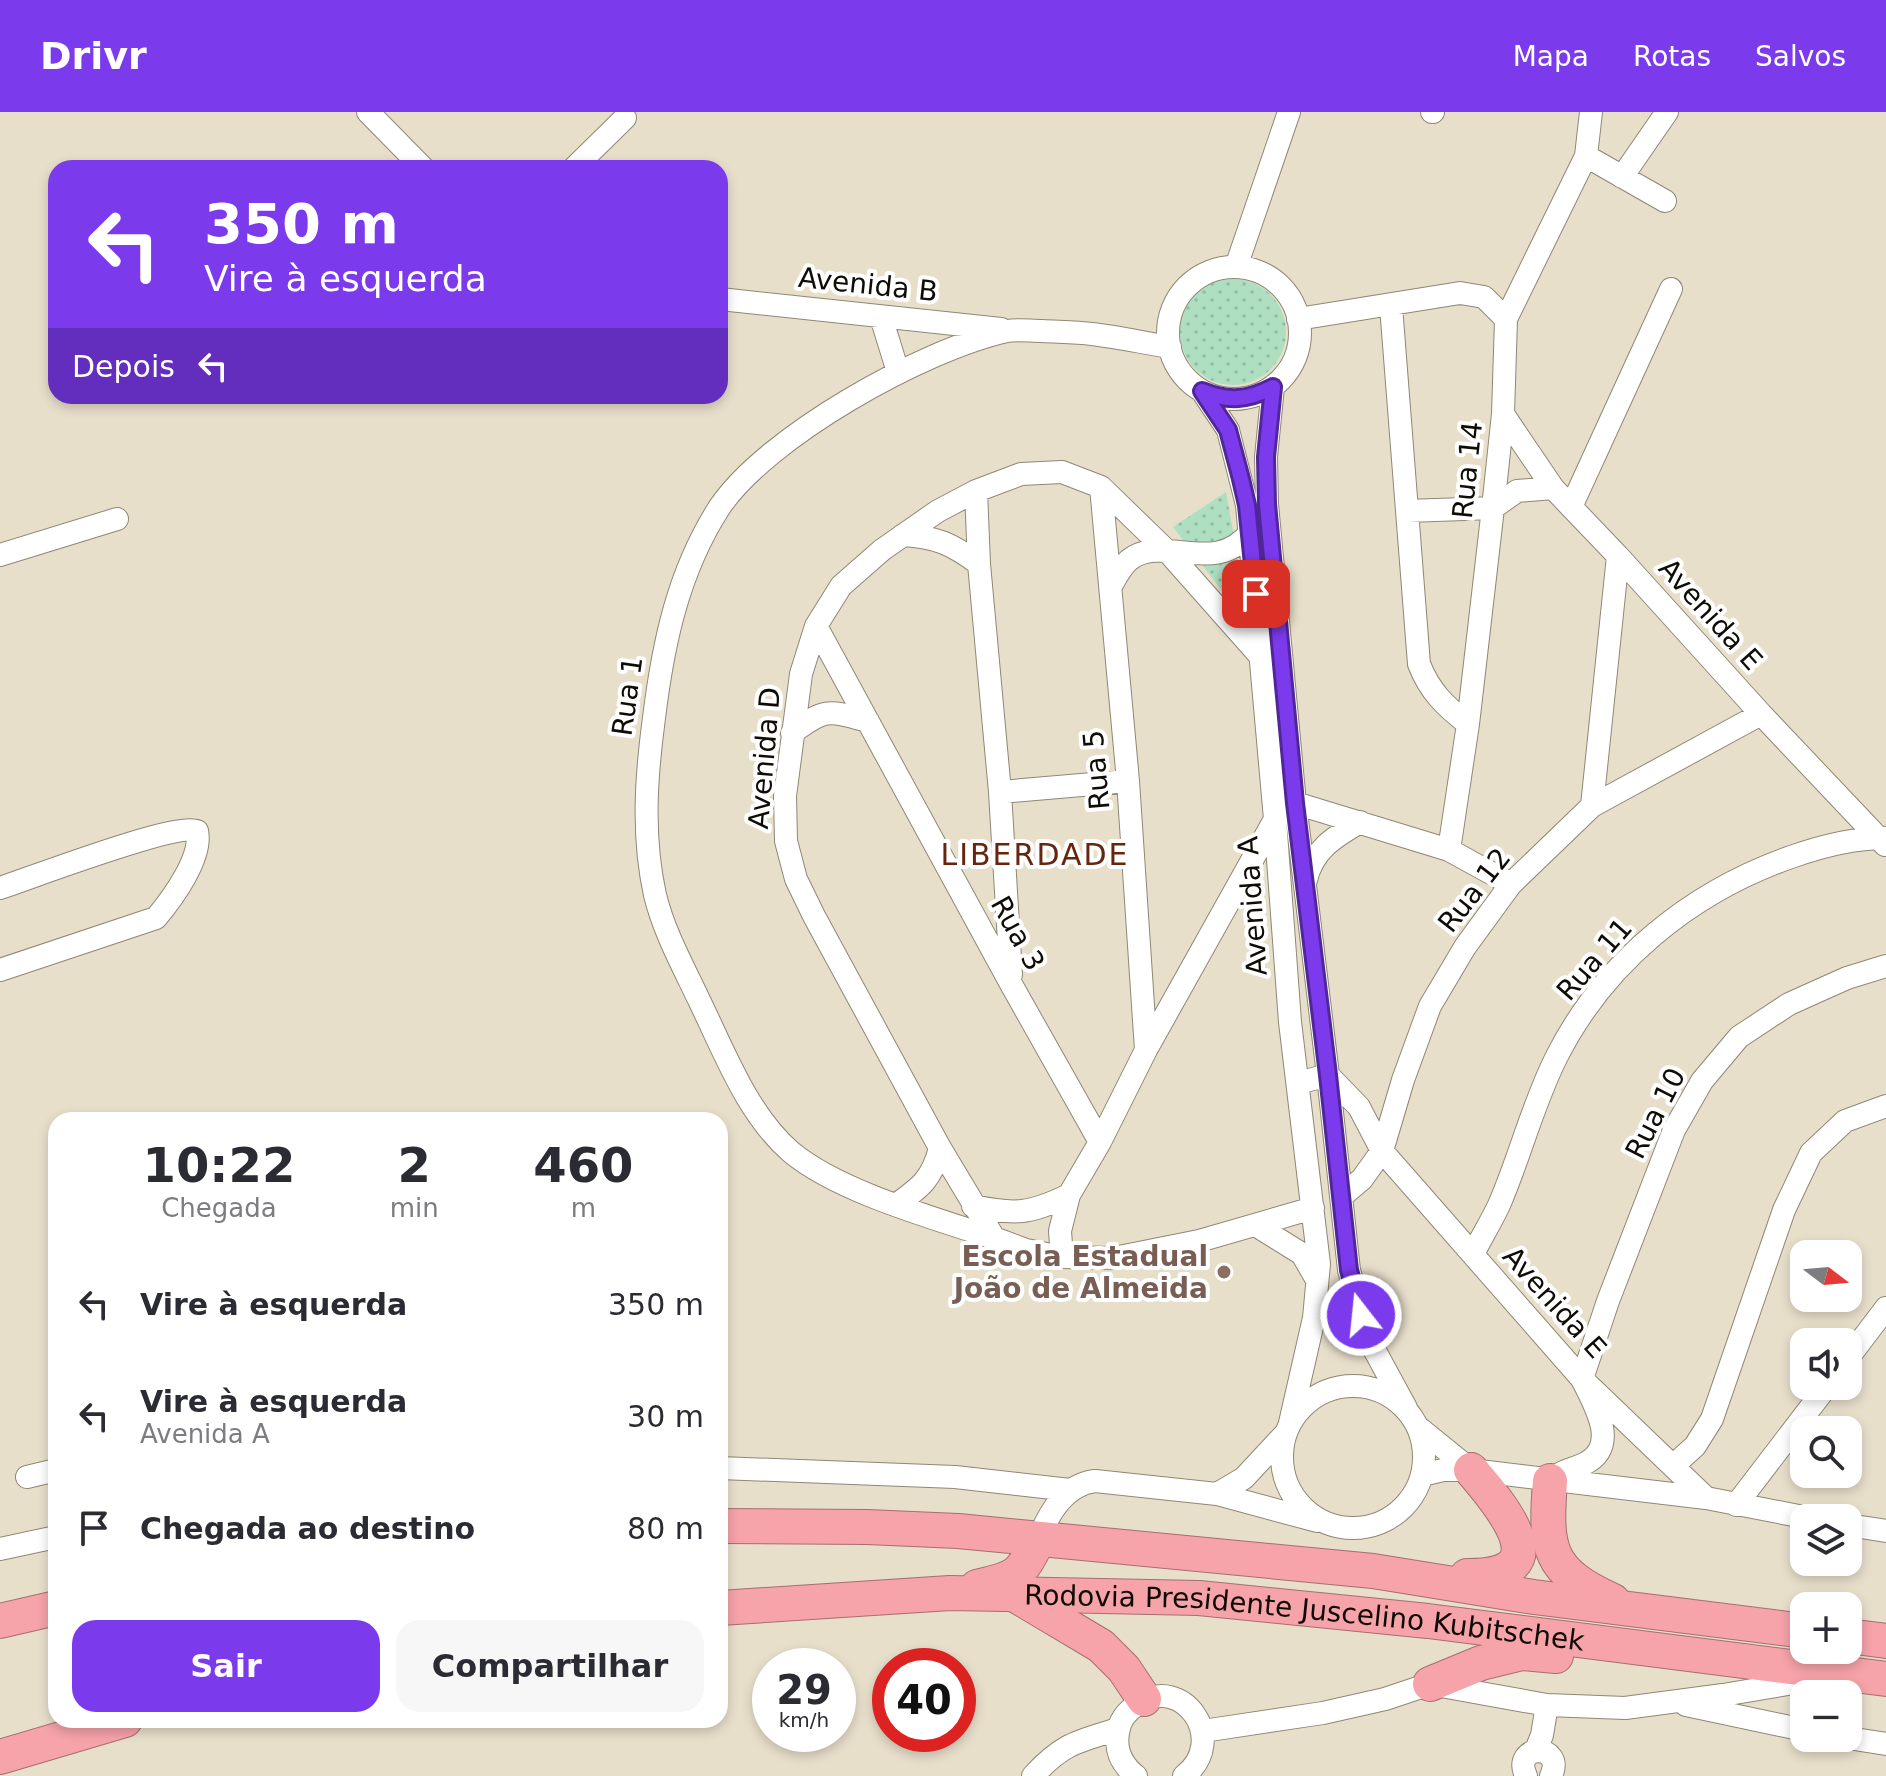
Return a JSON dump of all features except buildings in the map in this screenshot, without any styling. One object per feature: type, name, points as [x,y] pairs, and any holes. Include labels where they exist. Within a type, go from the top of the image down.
[{"type":"highway","points":[[1373,1571],[1479,1576],[1496,1575],[1509,1569],[1518,1546],[1514,1527],[1503,1506],[1471,1470]]},
{"type":"highway","points":[[1550,1481],[1546,1525],[1556,1559],[1578,1583],[1631,1610]]},
{"type":"highway","name":"Rodovia Presidente Juscelino Kubitschek","points":[[728,1526],[958,1531],[1373,1571],[1631,1610],[1790,1629]]},
{"type":"highway","points":[[950,1593],[1018,1574],[1025,1567],[1038,1540]]},
{"type":"highway","name":"Rodovia Presidente Juscelino Kubitschek","points":[[728,1607],[950,1593],[1199,1598],[1281,1605],[1886,1679]]},
{"type":"highway","points":[[1017,1596],[1101,1646],[1124,1669],[1144,1699]]},
{"type":"highway","points":[[0,1621],[48,1610]]},
{"type":"highway","points":[[1862,1638],[1886,1641]]},
{"type":"highway","points":[[1430,1684],[1481,1663],[1522,1653],[1580,1657],[1886,1696]]},
{"type":"highway","points":[[0,1757],[98,1728]]},
{"type":"street","points":[[1236,267],[1289,112]]},
{"type":"street","name":"Rua 14","points":[[1449,850],[1468,724],[1493,508],[1503,414],[1506,319],[1586,156],[1591,112]]},
{"type":"street","points":[[1622,177],[1667,112]]},
{"type":"street","points":[[379,115],[416,160]]},
{"type":"street","points":[[582,160],[625,118]]},
{"type":"street","points":[[1586,156],[1665,201]]},
{"type":"street","points":[[1236,267],[1257,271],[1275,281],[1289,296],[1298,319],[1301,335],[1297,355],[1288,373],[1273,387],[1256,396],[1238,400],[1219,398],[1202,391],[1178,368],[1170,347],[1168,332],[1172,312],[1182,293],[1197,279],[1216,270],[1236,267]]},
{"type":"street","points":[[1571,507],[1671,289]]},
{"type":"street","points":[[1298,319],[1460,293],[1484,297],[1506,319]]},
{"type":"street","name":"Avenida B","points":[[728,300],[1010,330]]},
{"type":"street","points":[[1391,306],[1419,664],[1428,686],[1441,703],[1468,724]]},
{"type":"street","points":[[881,317],[898,372]]},
{"type":"street","name":"Rua 1","points":[[994,1238],[896,1205],[831,1176],[792,1153],[769,1129],[745,1091],[668,936],[655,895],[647,845],[645,793],[661,663],[673,610],[691,558],[721,506],[774,451],[808,426],[898,372],[938,354],[1010,330],[1092,334],[1170,347]]},
{"type":"street","name":"Avenida A","points":[[1273,387],[1266,457],[1267,504],[1295,803],[1349,1270],[1368,1338],[1412,1418]]},
{"type":"street","name":"Avenida A","points":[[1202,391],[1228,430],[1251,531],[1290,1022],[1319,1264],[1314,1318],[1289,1426]]},
{"type":"street","name":"Avenida E","points":[[1503,414],[1553,488],[1761,714],[1884,841]]},
{"type":"street","name":"Avenida D","points":[[994,1238],[940,1148],[796,879],[786,841],[785,796],[801,674],[816,626],[841,586],[903,535],[938,511],[976,491],[1021,474],[1062,472],[1101,487],[1168,552],[1261,657]]},
{"type":"street","name":"Rua 5","points":[[1101,487],[1128,781],[1146,1050]]},
{"type":"street","points":[[1407,511],[1493,508],[1517,491],[1553,488]]},
{"type":"street","points":[[976,491],[979,564],[1000,792],[1011,984]]},
{"type":"street","points":[[0,555],[117,519]]},
{"type":"street","points":[[1111,586],[1129,561],[1140,554],[1205,554],[1231,550],[1251,531]]},
{"type":"street","points":[[903,535],[930,536],[953,546],[979,564]]},
{"type":"street","points":[[1592,806],[1618,556]]},
{"type":"street","name":"Rua 3","points":[[816,626],[1100,1142]]},
{"type":"street","points":[[792,733],[824,712],[868,721]]},
{"type":"street","name":"Rua 12","points":[[1342,1196],[1362,1179],[1382,1151],[1430,1006],[1465,947],[1511,884],[1592,806],[1761,714]]},
{"type":"street","points":[[1000,792],[1128,781]]},
{"type":"street","points":[[1295,803],[1449,850],[1511,884]]},
{"type":"street","points":[[1062,1257],[1060,1231],[1069,1195],[1275,819]]},
{"type":"street","points":[[1305,887],[1309,866],[1321,848],[1360,822]]},
{"type":"street","points":[[0,888],[159,835],[190,828],[197,831],[199,839],[194,857],[171,901],[156,918],[0,970]]},
{"type":"street","name":"Rua 11","points":[[1473,1254],[1498,1206],[1525,1130],[1558,1054],[1593,997],[1626,959],[1685,909],[1742,876],[1827,844],[1884,841]]},
{"type":"street","name":"Rua 10","points":[[1582,1379],[1608,1301],[1674,1130],[1702,1081],[1739,1037],[1789,1004],[1847,978],[1886,966]]},
{"type":"street","points":[[1298,1083],[1328,1075]]},
{"type":"street","name":"Avenida E","points":[[1328,1075],[1359,1107],[1382,1151],[1582,1379],[1706,1498]]},
{"type":"street","points":[[1674,1465],[1695,1446],[1712,1419],[1784,1210],[1811,1153],[1845,1121],[1886,1106]]},
{"type":"street","points":[[896,1205],[928,1178],[934,1170],[940,1148]]},
{"type":"street","points":[[973,1206],[1006,1213],[1039,1209],[1069,1195]]},
{"type":"street","points":[[994,1238],[1026,1250],[1062,1257],[1114,1258],[1199,1241],[1313,1208]]},
{"type":"street","points":[[1257,1226],[1302,1254],[1317,1281]]},
{"type":"street","points":[[1862,1340],[1886,1308]]},
{"type":"street","points":[[1550,1481],[1563,1470],[1584,1464],[1597,1454],[1604,1436],[1602,1422],[1582,1379]]},
{"type":"street","points":[[1217,1494],[1244,1478],[1304,1405],[1323,1392],[1344,1386],[1367,1387],[1388,1394],[1471,1470]]},
{"type":"street","points":[[1736,1505],[1816,1400]]},
{"type":"street","points":[[1038,1540],[1045,1524],[1070,1490],[1083,1482],[1095,1481],[1217,1494],[1349,1529],[1374,1526],[1395,1515],[1412,1497],[1422,1475],[1424,1451],[1412,1418]]},
{"type":"street","points":[[1289,1426],[1283,1445],[1283,1470],[1291,1492],[1306,1511],[1326,1523]]},
{"type":"street","points":[[728,1468],[939,1476],[1070,1490]]},
{"type":"street","points":[[1422,1475],[1443,1470],[1471,1470],[1706,1498],[1790,1515]]},
{"type":"street","points":[[27,1477],[48,1472]]},
{"type":"street","points":[[1862,1526],[1883,1527]]},
{"type":"street","points":[[0,1549],[48,1539]]},
{"type":"street","points":[[1203,1731],[1323,1713],[1385,1699],[1430,1684],[1547,1705],[1625,1708],[1788,1684]]},
{"type":"street","points":[[1136,1776],[1120,1758],[1118,1736],[1128,1711],[1144,1699],[1159,1696],[1174,1698],[1188,1706],[1203,1731],[1204,1745],[1200,1758],[1184,1776]]},
{"type":"street","points":[[1673,1703],[1790,1727]]},
{"type":"street","points":[[1547,1705],[1541,1746],[1552,1759],[1554,1768],[1551,1776]]},
{"type":"street","points":[[1033,1776],[1054,1753],[1082,1741],[1118,1736]]},
{"type":"street","points":[[1862,1740],[1886,1744]]},
{"type":"street","points":[[1526,1776],[1524,1761],[1528,1754],[1541,1746]]},
{"type":"green space","points":[[1233,279],[1253,283],[1270,295],[1282,312],[1286,332],[1282,352],[1270,369],[1253,381],[1233,385],[1213,381],[1196,369],[1184,352],[1180,332],[1184,312],[1196,295],[1213,283]]},
{"type":"green space","points":[[1226,492],[1247,609],[1240,614],[1173,527]]},
{"type":"place","name":"Escola Estadual João de Almeida","points":[[1224,1272]]},
{"type":"district","name":"LIBERDADE","points":[[1035,855]]},
{"type":"route","points":[[1256,594],[1247,505],[1228,430],[1202,391],[1219,398],[1238,400],[1256,396],[1273,387],[1266,457],[1267,504],[1295,803],[1349,1270],[1361,1315]]}]
